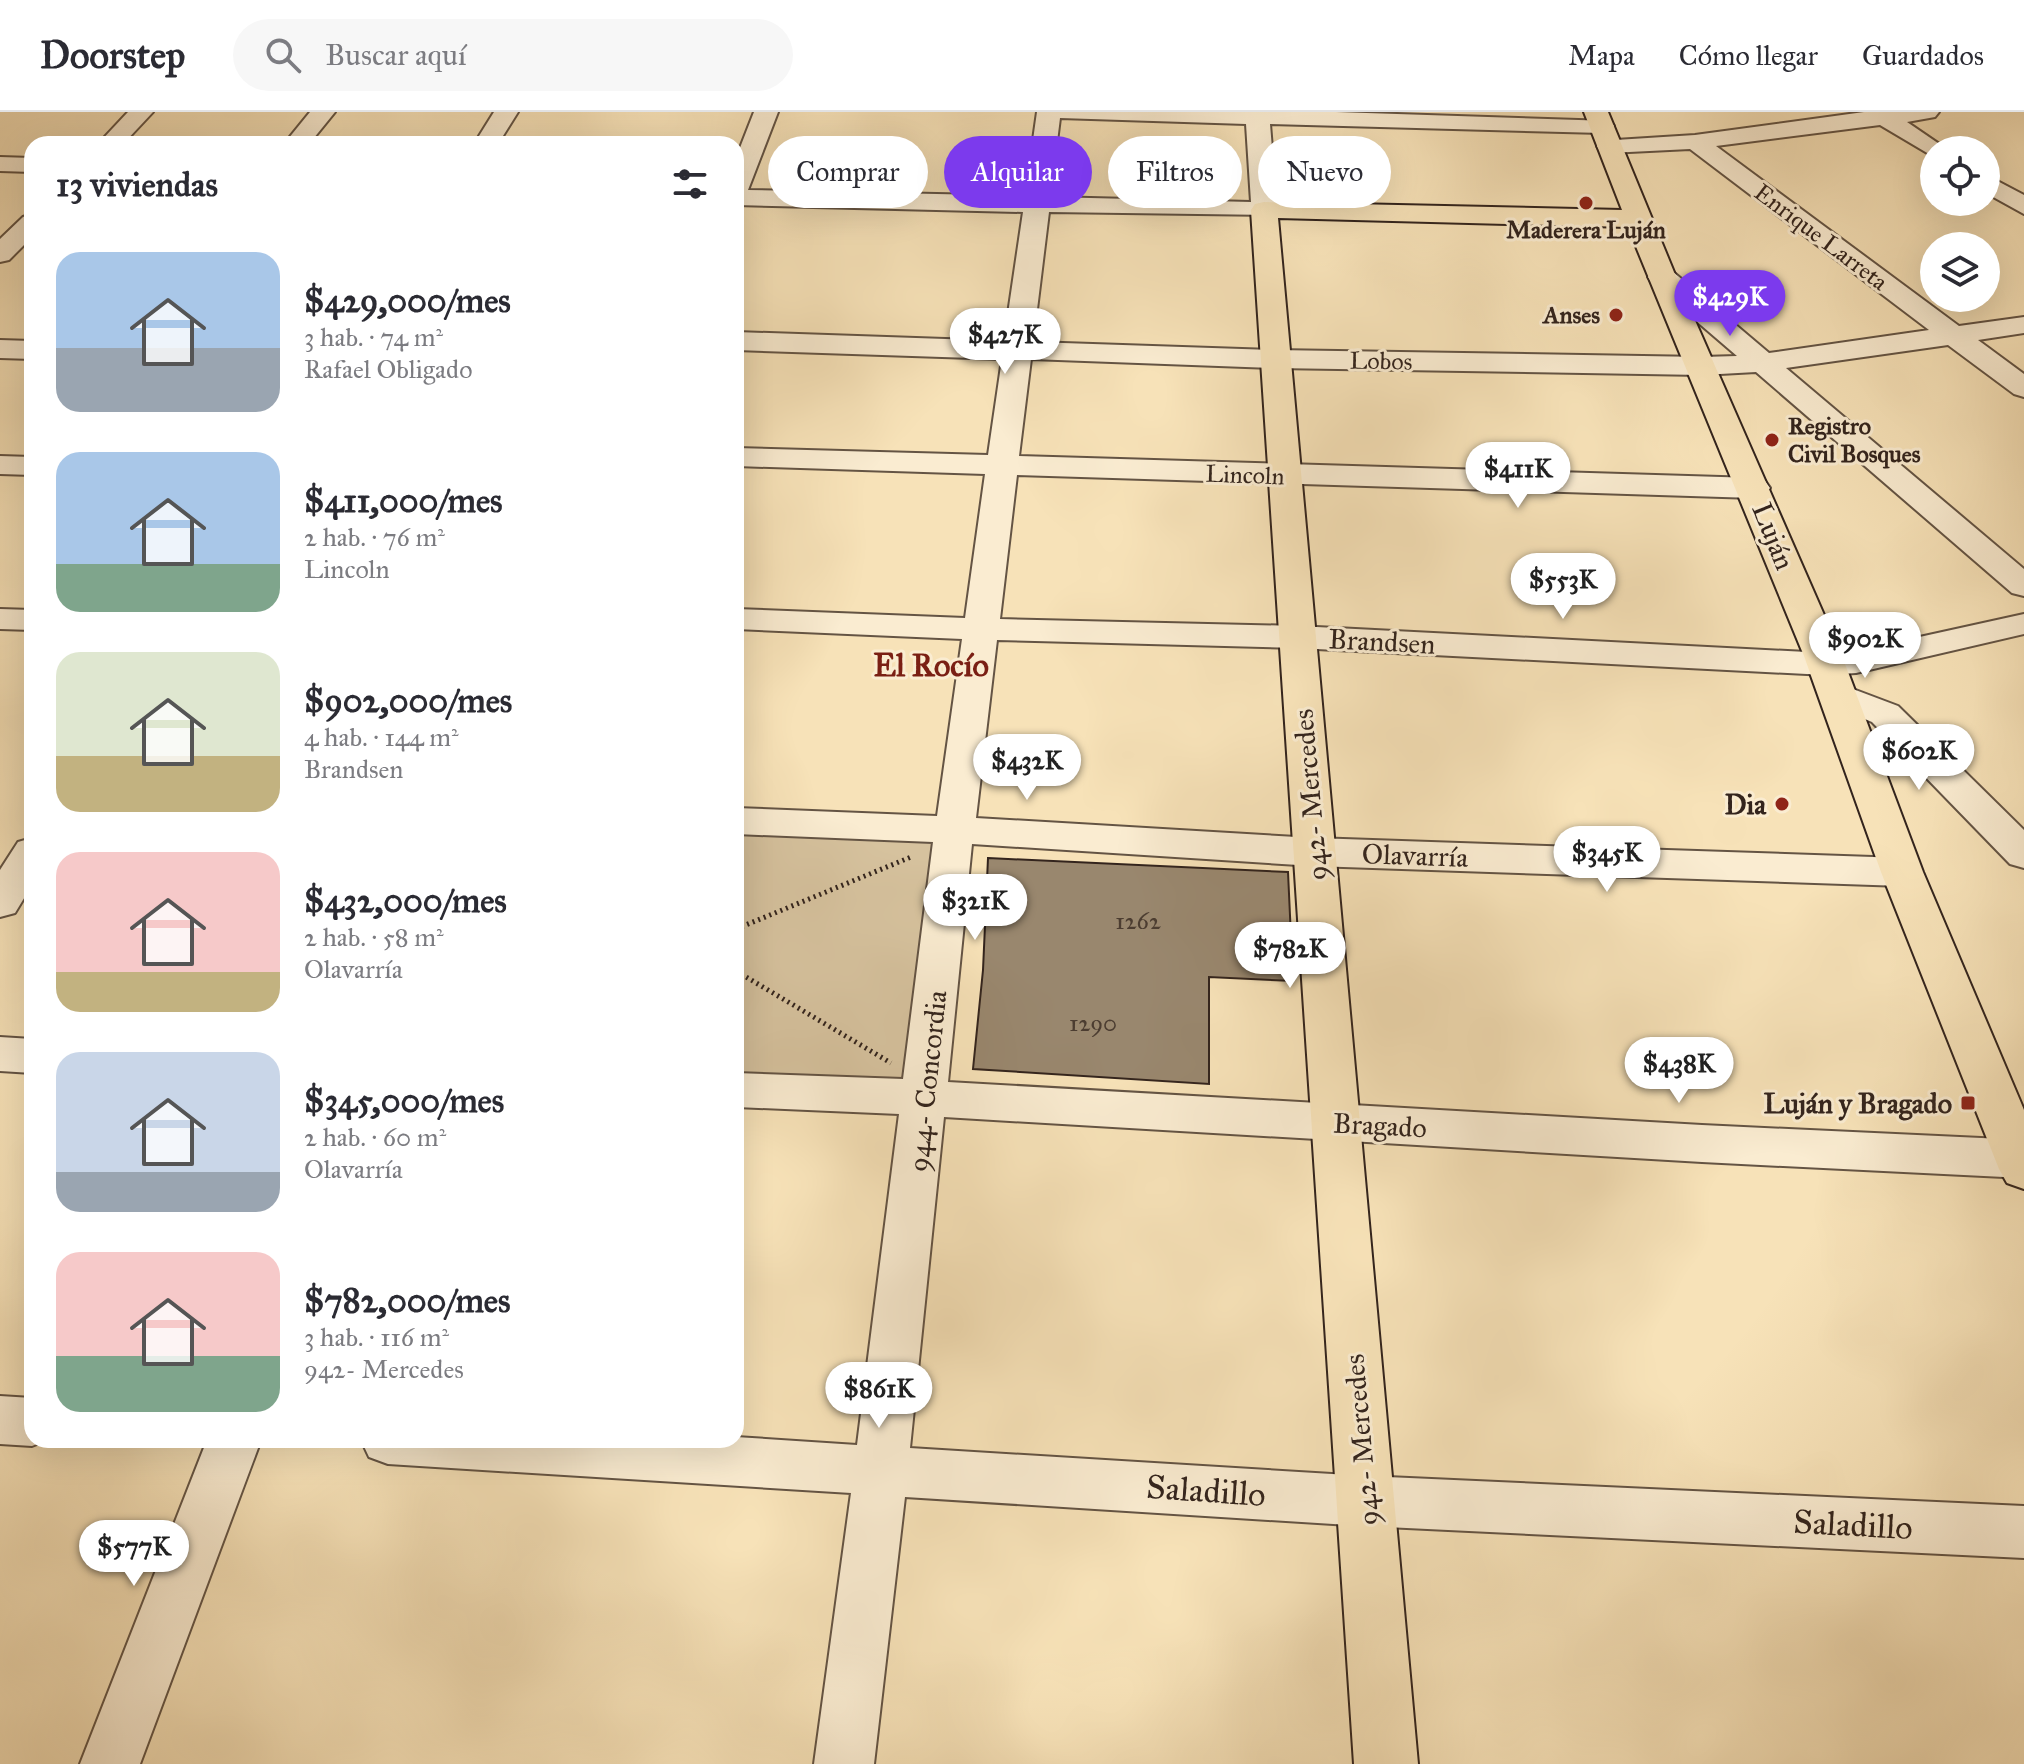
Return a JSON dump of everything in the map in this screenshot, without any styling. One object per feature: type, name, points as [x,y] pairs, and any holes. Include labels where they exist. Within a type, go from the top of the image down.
[{"type":"main road","name":"Luján","points":[[1603,128],[1662,277],[1754,488],[1832,679],[1902,872],[2023,1162]]},
{"type":"main road","points":[[1264,210],[1639,219]]},
{"type":"main road","name":"942- Mercedes","points":[[1264,210],[1386,1764]]},
{"type":"street","points":[[118,136],[141,112]]},
{"type":"street","points":[[303,136],[323,112]]},
{"type":"street","points":[[491,136],[506,112]]},
{"type":"street","points":[[744,168],[766,112]]},
{"type":"street","name":"944- Concordia","points":[[1046,136],[1049,112]]},
{"type":"street","points":[[1064,112],[1257,115],[1603,128],[1695,142],[1880,115],[1927,112]]},
{"type":"street","name":"942- Mercedes","points":[[1257,115],[1264,210]]},
{"type":"street","points":[[1880,115],[1920,140]]},
{"type":"street","name":"Enrique Larreta","points":[[1695,142],[2024,388]]},
{"type":"street","points":[[0,164],[24,165]]},
{"type":"street","points":[[2000,191],[2024,206]]},
{"type":"street","points":[[744,197],[944,201]]},
{"type":"street","points":[[1092,205],[1264,210]]},
{"type":"street","name":"944- Concordia","points":[[844,1764],[926,1090],[953,835],[1036,208]]},
{"type":"street","points":[[0,254],[24,230]]},
{"type":"street","points":[[0,254],[24,255]]},
{"type":"street","points":[[1662,277],[2024,586]]},
{"type":"street","name":"Lobos","points":[[744,341],[1275,359],[1702,366],[1761,363],[2024,325]]},
{"type":"street","points":[[0,349],[24,350]]},
{"type":"street","name":"Lincoln","points":[[744,457],[1754,488]]},
{"type":"street","points":[[0,465],[24,466]]},
{"type":"street","points":[[0,619],[24,620]]},
{"type":"street","name":"Brandsen","points":[[744,619],[1297,637],[1832,679],[1856,662],[2024,624]]},
{"type":"street","points":[[1832,679],[1885,714],[2024,854]]},
{"type":"street","name":"Olavarría","points":[[744,822],[1314,852],[1902,872]]},
{"type":"street","points":[[0,903],[24,865]]},
{"type":"street","points":[[0,1054],[24,1056]]},
{"type":"street","name":"Bragado","points":[[744,1090],[926,1090],[1336,1122],[2023,1162]]},
{"type":"street","points":[[0,1420],[24,1422]]},
{"type":"street","points":[[110,1764],[231,1448]]},
{"type":"street","name":"Saladillo","points":[[524,1448],[1365,1501],[2024,1532]]},
{"type":"path","points":[[744,926],[953,835]]},
{"type":"path","points":[[744,976],[926,1090]]},
{"type":"shaded area","points":[[744,821],[954,830],[925,1097],[744,1090]]},
{"type":"building","points":[[988,858],[1288,872],[1293,981],[1209,977],[1209,1084],[973,1069],[983,970]]},
{"type":"place","name":"Maderera Luján","points":[[1586,203]]},
{"type":"place","name":"Anses","points":[[1616,315]]},
{"type":"place","name":"Registro Civil Bosques","points":[[1772,440]]},
{"type":"place","name":"Dia","points":[[1782,804]]},
{"type":"place","name":"Luján y Bragado","points":[[1968,1103]]},
{"type":"district","name":"El Rocío","points":[[931,665]]}]
